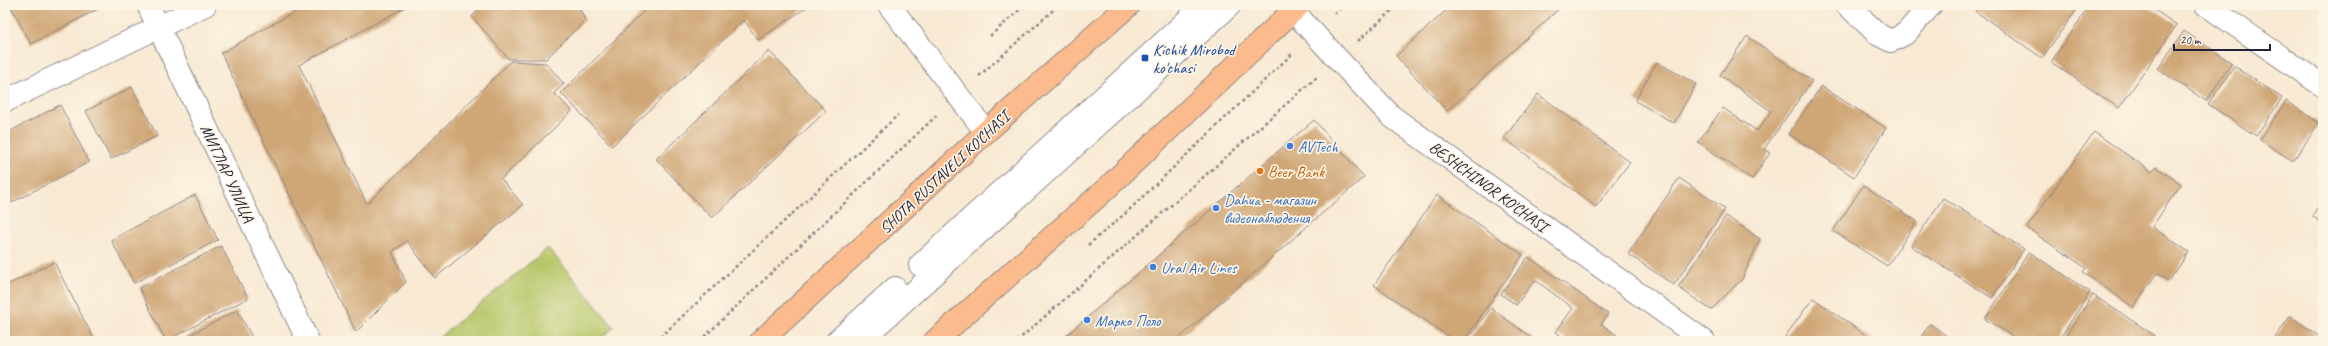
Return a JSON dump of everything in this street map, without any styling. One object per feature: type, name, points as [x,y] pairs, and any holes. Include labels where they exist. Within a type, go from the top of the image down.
[{"type":"main road","name":"SHOTA RUSTAVELI KO'CHASI","points":[[761,341],[986,132],[1129,5]]},
{"type":"main road","points":[[937,340],[1106,189],[1296,8]]},
{"type":"street","name":"МИГЛАР УЛИЦА","points":[[148,5],[308,341]]},
{"type":"street","points":[[5,101],[204,5]]},
{"type":"street","points":[[889,5],[986,132]]},
{"type":"street","points":[[837,341],[1204,5]]},
{"type":"street","points":[[860,341],[1230,5]]},
{"type":"street","points":[[1847,5],[1878,35],[1891,41],[1905,34],[1931,5]]},
{"type":"street","name":"BESHCHINOR KO'CHASI","points":[[1296,8],[1336,60],[1391,116],[1704,341]]},
{"type":"street","points":[[2217,8],[2323,86]]},
{"type":"path","points":[[990,36],[1025,5]]},
{"type":"path","points":[[700,341],[958,95],[1059,5]]},
{"type":"path","points":[[1017,341],[1398,5]]},
{"type":"path","points":[[656,341],[898,115]]},
{"type":"green space","points":[[548,248],[614,327],[598,341],[435,341]]},
{"type":"building","points":[[10,5],[105,5],[31,44]]},
{"type":"building","points":[[307,5],[409,5],[299,65],[367,204],[511,61],[546,63],[564,84],[554,93],[572,111],[501,179],[523,205],[435,278],[407,241],[392,252],[406,282],[356,332],[221,53]]},
{"type":"building","points":[[482,5],[578,5],[585,20],[546,59],[509,59],[472,17]]},
{"type":"building","points":[[650,5],[810,5],[758,40],[744,20],[612,146],[561,93]]},
{"type":"building","points":[[1452,5],[1563,5],[1447,111],[1396,56]]},
{"type":"building","points":[[1979,5],[2080,5],[2042,58],[1975,11]]},
{"type":"building","points":[[2090,5],[2147,5],[2177,25],[2119,108],[2051,62]]},
{"type":"building","points":[[2184,31],[2232,63],[2206,101],[2158,69]]},
{"type":"building","points":[[1747,36],[1812,81],[1764,149],[1770,153],[1752,179],[1698,142],[1723,108],[1757,131],[1771,111],[1720,75]]},
{"type":"building","points":[[769,51],[826,111],[712,218],[656,159]]},
{"type":"building","points":[[1657,62],[1696,84],[1674,123],[1635,101]]},
{"type":"building","points":[[2234,66],[2282,98],[2256,136],[2208,104]]},
{"type":"building","points":[[1821,86],[1886,128],[1854,177],[1789,134]]},
{"type":"building","points":[[132,87],[157,136],[111,159],[86,111]]},
{"type":"building","points":[[1538,94],[1630,162],[1596,207],[1504,138]]},
{"type":"building","points":[[2286,101],[2319,123],[2293,161],[2260,140]]},
{"type":"building","points":[[60,105],[89,162],[5,206],[5,134]]},
{"type":"building","points":[[1314,120],[1364,177],[1176,341],[1060,341]]},
{"type":"building","points":[[2094,132],[2152,172],[2156,167],[2181,184],[2152,227],[2189,252],[2169,281],[2157,273],[2133,307],[2083,272],[2086,268],[2027,228]]},
{"type":"building","points":[[1679,178],[1725,209],[1674,285],[1628,254]]},
{"type":"building","points":[[1863,186],[1917,221],[1887,266],[1833,231]]},
{"type":"building","points":[[195,195],[218,240],[134,283],[111,240]]},
{"type":"building","points":[[1437,195],[1523,255],[1464,341],[1455,341],[1374,285]]},
{"type":"building","points":[[1943,198],[2024,249],[1992,298],[1911,246]]},
{"type":"building","points":[[2323,199],[2323,224],[2312,216]]},
{"type":"building","points":[[1726,216],[1760,239],[1742,279],[1711,310],[1678,287]]},
{"type":"building","points":[[221,246],[248,298],[166,341],[139,288]]},
{"type":"building","points":[[2029,252],[2090,292],[2058,341],[2020,341],[1985,319]]},
{"type":"building","points":[[1528,257],[1608,314],[1601,324],[1625,341],[1568,341],[1556,332],[1573,308],[1535,280],[1516,305],[1501,294]]},
{"type":"building","points":[[54,262],[95,341],[11,341],[5,330],[5,286]]},
{"type":"building","points":[[2093,295],[2154,335],[2150,341],[2062,341]]},
{"type":"building","points":[[1813,298],[1874,341],[1782,341]]},
{"type":"building","points":[[1491,308],[1536,341],[1467,341]]},
{"type":"building","points":[[237,310],[254,341],[179,341]]},
{"type":"building","points":[[2290,316],[2323,339],[2323,341],[2273,341]]},
{"type":"building","points":[[1930,324],[1954,341],[1918,341]]},
{"type":"place","name":"Kichik Mirobod ko'chasi","points":[[1145,58]]},
{"type":"place","name":"AVTech","points":[[1290,146]]},
{"type":"place","name":"Beer Bank","points":[[1260,171]]},
{"type":"place","name":"Dahua - магазин видеонаблюдения","points":[[1216,208]]},
{"type":"place","name":"Ural Air Lines","points":[[1153,267]]},
{"type":"place","name":"Марко Поло","points":[[1087,320]]}]
